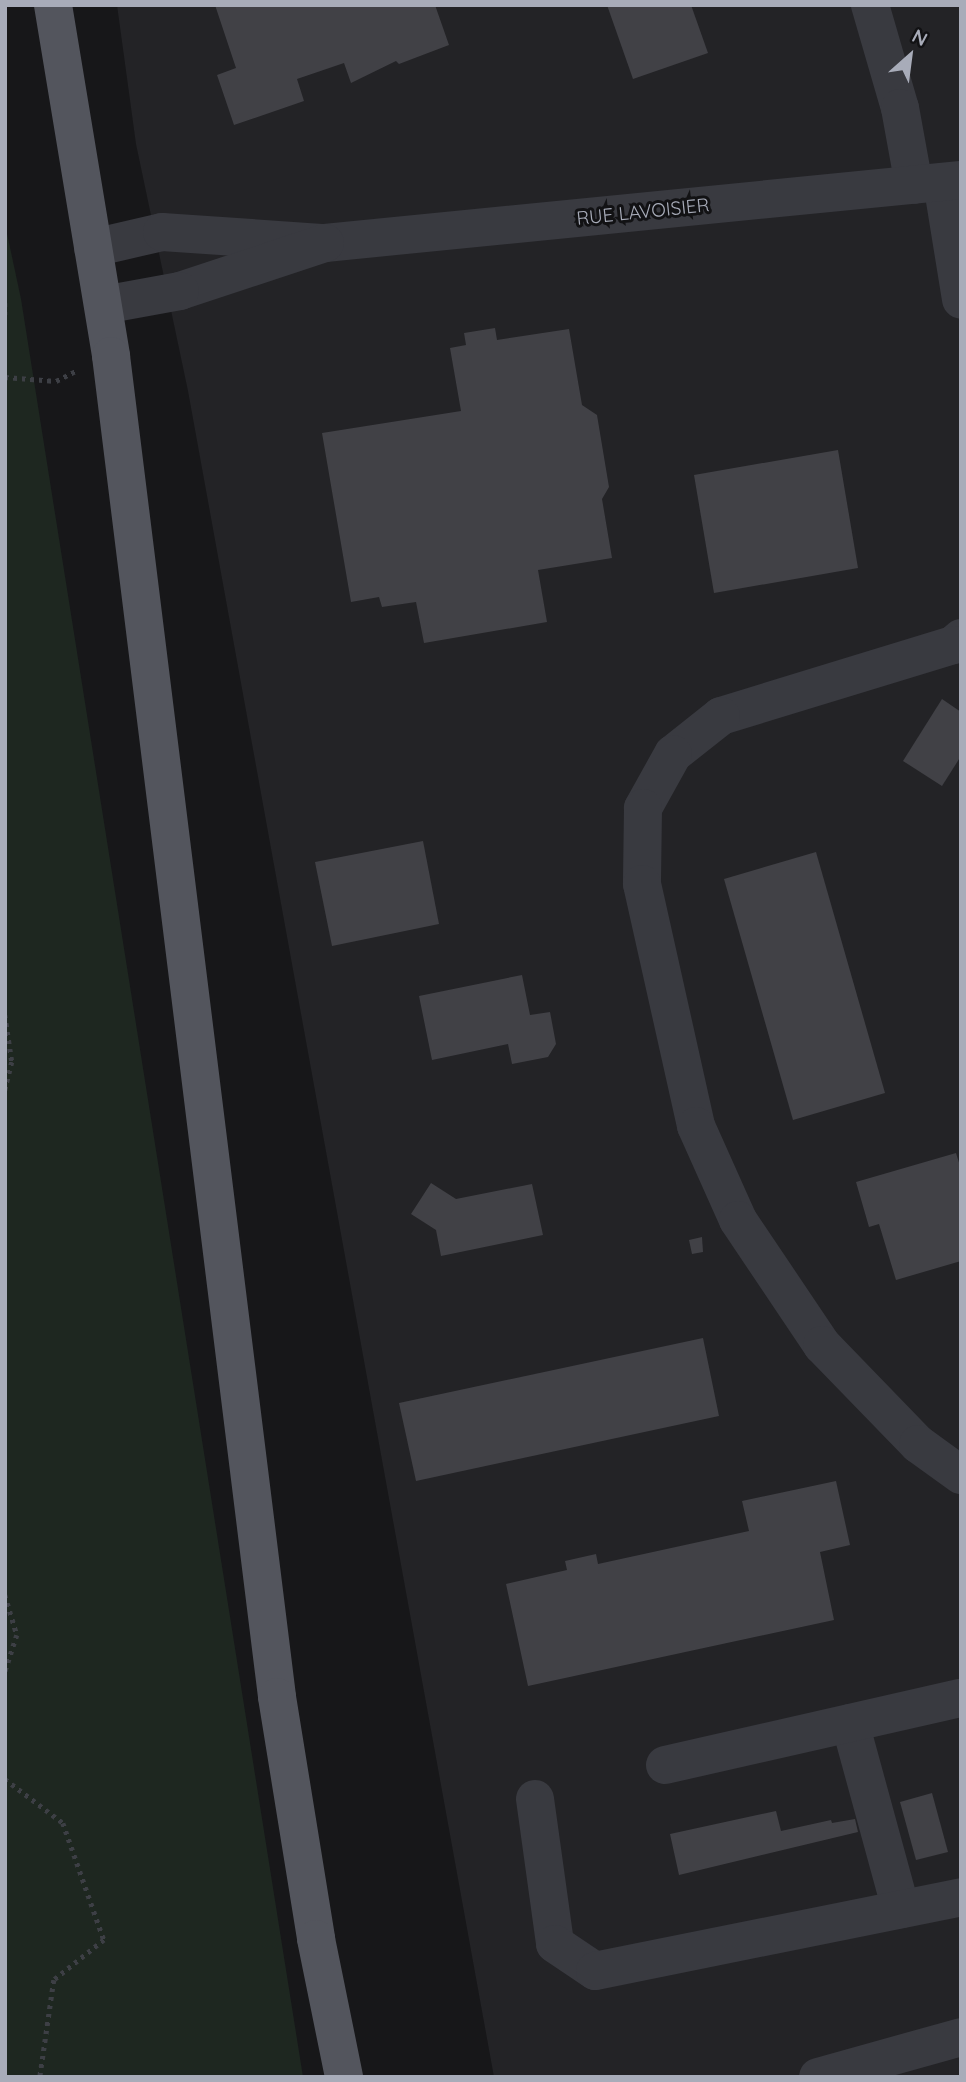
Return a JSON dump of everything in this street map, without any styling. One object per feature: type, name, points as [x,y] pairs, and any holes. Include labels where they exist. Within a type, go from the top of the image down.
[{"type":"main road","points":[[53,5],[111,356],[277,1697],[316,1939],[344,2077]]},
{"type":"street","points":[[870,5],[900,108],[939,182],[961,299]]},
{"type":"street","name":"RUE LAVOISIER","points":[[93,248],[162,232],[325,243],[939,182]]},
{"type":"street","name":"RUE LAVOISIER","points":[[103,305],[180,291],[325,243]]},
{"type":"street","points":[[961,638],[953,645],[721,716],[673,754],[643,808],[642,884],[696,1126],[738,1220],[822,1345],[918,1444],[961,1475]]},
{"type":"street","points":[[665,1765],[961,1698]]},
{"type":"street","points":[[850,1723],[901,1909]]},
{"type":"street","points":[[535,1799],[555,1944],[595,1971],[961,1897]]},
{"type":"street","points":[[818,2077],[961,2037]]},
{"type":"path","points":[[5,303],[5,318]]},
{"type":"path","points":[[5,377],[56,381],[111,356]]},
{"type":"path","points":[[5,1015],[12,1062],[5,1090]]},
{"type":"path","points":[[5,1595],[17,1634],[5,1673]]},
{"type":"path","points":[[5,1779],[63,1823],[104,1940],[54,1980],[40,2077]]},
{"type":"shaded area","points":[[117,5],[961,5],[961,2077],[494,2077],[188,391],[136,144]]},
{"type":"shaded area","points":[[5,224],[21,299],[303,2077],[5,2077]]},
{"type":"building","points":[[215,5],[435,5],[449,45],[399,64],[396,61],[351,83],[344,63],[297,79],[304,101],[234,125],[217,75],[236,68]]},
{"type":"building","points":[[607,5],[691,5],[708,53],[633,79]]},
{"type":"building","points":[[495,328],[497,340],[569,329],[582,405],[597,415],[609,487],[602,499],[612,558],[538,570],[547,622],[424,643],[416,602],[382,607],[379,597],[351,602],[322,433],[461,411],[450,348],[466,345],[464,333]]},
{"type":"building","points":[[838,450],[858,568],[714,593],[694,475]]},
{"type":"building","points":[[942,699],[961,712],[961,756],[942,786],[903,761]]},
{"type":"building","points":[[423,841],[439,924],[332,946],[315,862]]},
{"type":"building","points":[[816,852],[885,1093],[793,1120],[724,879]]},
{"type":"building","points":[[522,975],[530,1015],[550,1012],[556,1044],[548,1057],[512,1064],[508,1044],[432,1060],[419,996]]},
{"type":"building","points":[[956,1153],[961,1169],[961,1261],[896,1280],[879,1224],[869,1227],[856,1182]]},
{"type":"building","points":[[431,1183],[456,1199],[532,1184],[543,1235],[441,1256],[436,1230],[411,1214]]},
{"type":"building","points":[[702,1237],[703,1252],[692,1254],[689,1240]]},
{"type":"building","points":[[703,1338],[719,1416],[416,1481],[399,1403]]},
{"type":"building","points":[[836,1481],[850,1545],[820,1552],[834,1620],[528,1686],[506,1584],[567,1570],[565,1561],[596,1554],[598,1564],[749,1531],[742,1501]]},
{"type":"building","points":[[932,1793],[948,1852],[916,1860],[900,1802]]},
{"type":"building","points":[[776,1811],[781,1831],[831,1820],[832,1823],[855,1819],[858,1832],[679,1875],[670,1834]]}]
